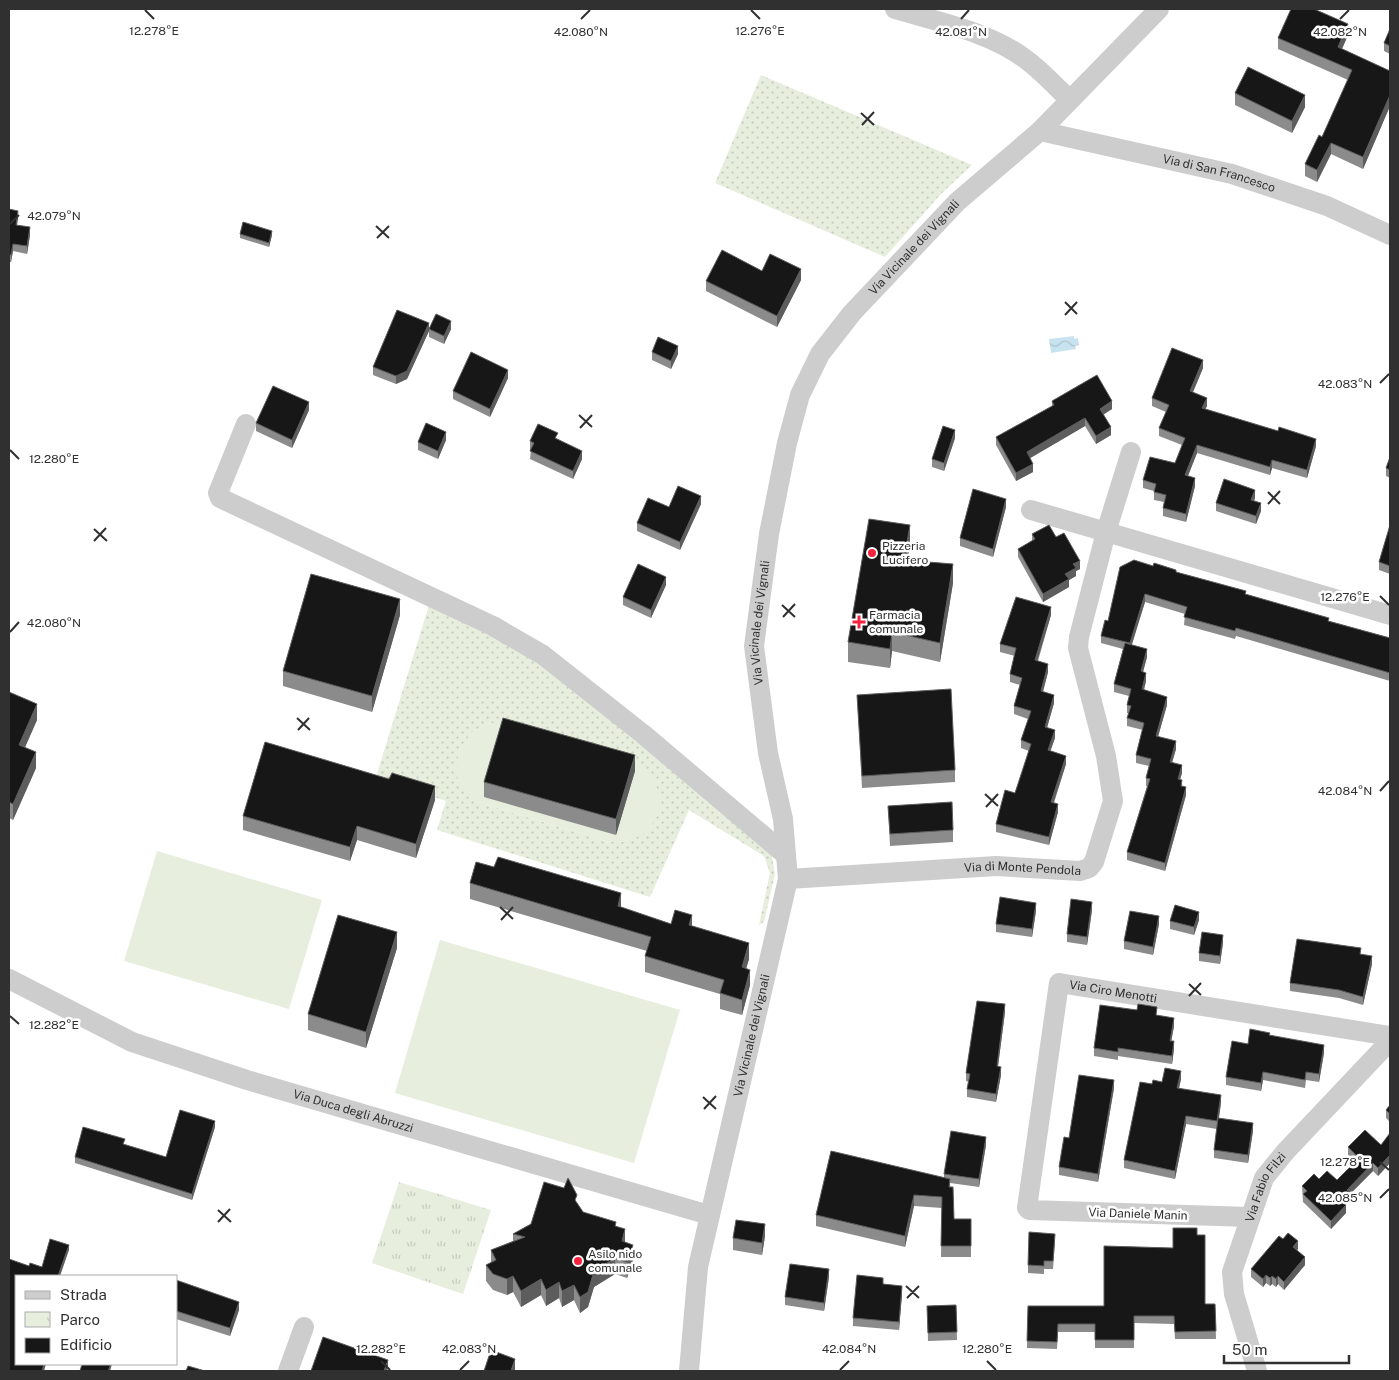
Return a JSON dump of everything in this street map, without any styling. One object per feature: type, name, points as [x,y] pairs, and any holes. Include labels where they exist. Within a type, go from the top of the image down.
[{"type":"street","points":[[895,9],[980,35],[998,44],[1023,57],[1070,100]]},
{"type":"street","name":"Via Vicinale dei Vignali","points":[[689,1371],[698,1267],[788,879],[784,819],[768,753],[754,646],[769,534],[786,443],[800,395],[820,354],[852,313],[957,202],[1040,131],[1159,9]]},
{"type":"street","name":"Via di San Francesco","points":[[1040,131],[1232,174],[1326,206],[1390,235]]},
{"type":"street","points":[[246,424],[218,493],[220,498],[493,626],[543,655],[643,734],[786,855]]},
{"type":"street","name":"Via di Monte Pendola","points":[[788,879],[996,866],[1080,871],[1089,868],[1094,862],[1113,801],[1106,756],[1078,648],[1106,532],[1131,452]]},
{"type":"street","points":[[1031,510],[1390,615]]},
{"type":"street","name":"Via Duca degli Abruzzi","points":[[9,979],[132,1042],[263,1084],[709,1215]]},
{"type":"street","name":"Via Ciro Menotti","points":[[1027,1208],[1059,983],[1390,1036]]},
{"type":"street","name":"Via Fabio Filzi","points":[[1257,1371],[1234,1294],[1232,1272],[1264,1178],[1286,1151],[1390,1041]]},
{"type":"street","name":"Via Daniele Manin","points":[[1027,1208],[1031,1211],[1250,1217]]},
{"type":"street","points":[[288,1371],[304,1327]]},
{"type":"green space","points":[[761,75],[972,165],[941,194],[885,257],[715,183]]},
{"type":"green space","points":[[430,602],[548,665],[770,846],[775,874],[764,922],[759,925],[770,873],[764,856],[689,810],[650,897],[437,830],[446,801],[376,777]],"holes":[[[494,723],[651,826],[632,839],[621,842],[609,842],[478,802],[470,734],[482,726]]]},
{"type":"green space","points":[[494,723],[506,724],[636,762],[649,774],[657,787],[659,801],[657,814],[651,826],[641,835],[627,841],[609,842],[478,802],[468,795],[458,782],[456,764],[460,750],[470,734],[482,726]]},
{"type":"green space","points":[[157,851],[322,900],[289,1009],[124,961]]},
{"type":"green space","points":[[440,940],[680,1010],[634,1163],[395,1093]]},
{"type":"green space","points":[[399,1182],[491,1210],[463,1294],[372,1263]]},
{"type":"water","points":[[1074,336],[1074,339],[1078,338],[1079,345],[1075,346],[1076,349],[1051,353],[1049,339]]},
{"type":"building","points":[[1291,9],[1314,9],[1348,24],[1338,47],[1390,71],[1390,95],[1363,157],[1331,143],[1317,170],[1305,164],[1319,135],[1322,137],[1352,70],[1278,38]]},
{"type":"building","points":[[1390,29],[1390,46],[1384,43]]},
{"type":"building","points":[[1248,67],[1305,95],[1292,121],[1235,93]]},
{"type":"building","points":[[9,209],[18,211],[16,225],[30,227],[27,246],[13,244],[11,255],[9,254]]},
{"type":"building","points":[[243,222],[272,231],[269,243],[240,234]]},
{"type":"building","points":[[722,250],[762,271],[770,254],[801,269],[777,316],[706,281]]},
{"type":"building","points":[[397,310],[429,323],[407,371],[396,376],[373,367]]},
{"type":"building","points":[[436,314],[451,321],[444,336],[429,329]]},
{"type":"building","points":[[658,337],[678,346],[671,361],[652,352]]},
{"type":"building","points":[[1172,348],[1203,360],[1190,391],[1207,398],[1202,408],[1278,431],[1279,427],[1316,439],[1307,470],[1272,460],[1270,467],[1197,445],[1185,475],[1195,478],[1186,514],[1163,508],[1166,495],[1154,492],[1156,484],[1143,480],[1150,457],[1175,463],[1185,438],[1159,428],[1169,405],[1152,398]]},
{"type":"building","points":[[471,352],[508,370],[490,409],[453,391]]},
{"type":"building","points":[[1097,375],[1112,401],[1100,409],[1111,427],[1096,436],[1085,418],[1027,452],[1033,464],[1016,473],[996,437],[1054,405],[1052,401]]},
{"type":"building","points":[[273,386],[309,402],[292,440],[256,423]]},
{"type":"building","points":[[426,423],[446,432],[438,451],[418,442]]},
{"type":"building","points":[[538,424],[558,433],[555,438],[582,451],[573,471],[530,451],[534,443],[530,441]]},
{"type":"building","points":[[943,426],[955,430],[944,463],[932,459]]},
{"type":"building","points":[[1390,457],[1390,470],[1386,468]]},
{"type":"building","points":[[1224,479],[1255,490],[1251,500],[1261,503],[1256,516],[1216,503]]},
{"type":"building","points":[[678,486],[701,496],[680,542],[637,523],[648,498],[669,507]]},
{"type":"building","points":[[973,489],[1006,499],[993,549],[960,538]]},
{"type":"building","points":[[869,519],[910,525],[904,560],[953,564],[940,643],[892,632],[890,649],[848,642]]},
{"type":"building","points":[[1049,525],[1056,537],[1064,533],[1080,561],[1073,564],[1076,568],[1065,574],[1069,579],[1043,594],[1018,549],[1035,539],[1032,534]]},
{"type":"building","points":[[1390,525],[1390,566],[1379,562]]},
{"type":"building","points":[[1134,560],[1153,566],[1154,563],[1176,570],[1176,572],[1246,591],[1245,594],[1329,618],[1328,621],[1390,638],[1390,673],[1236,628],[1235,631],[1184,617],[1187,607],[1145,594],[1130,643],[1101,636],[1105,620],[1108,621],[1120,567]]},
{"type":"building","points":[[638,564],[666,577],[651,610],[623,597]]},
{"type":"building","points":[[311,574],[400,599],[372,696],[283,671]]},
{"type":"building","points":[[1016,597],[1051,607],[1035,660],[1048,664],[1041,691],[1054,695],[1045,727],[1055,730],[1048,750],[1066,756],[1051,802],[1058,804],[1049,837],[996,824],[1005,790],[1015,793],[1031,744],[1021,740],[1031,711],[1014,706],[1022,678],[1010,674],[1016,648],[1000,644]]},
{"type":"building","points":[[1125,643],[1147,649],[1141,671],[1146,673],[1142,689],[1167,697],[1156,736],[1176,741],[1170,762],[1182,765],[1178,779],[1182,780],[1181,786],[1186,787],[1165,863],[1127,852],[1150,779],[1146,778],[1151,759],[1136,755],[1144,723],[1127,718],[1131,706],[1127,705],[1131,689],[1114,684]]},
{"type":"building","points":[[951,689],[955,770],[862,776],[857,695]]},
{"type":"building","points":[[9,692],[37,704],[19,745],[36,752],[13,804],[9,802]]},
{"type":"building","points":[[503,718],[635,755],[616,819],[484,782]]},
{"type":"building","points":[[265,742],[389,779],[392,773],[435,786],[416,844],[357,826],[350,847],[243,816]]},
{"type":"building","points":[[952,802],[953,830],[890,834],[888,806]]},
{"type":"building","points":[[498,857],[621,893],[618,906],[671,924],[675,910],[692,915],[689,925],[749,943],[742,967],[750,970],[742,1000],[720,993],[724,980],[645,956],[651,937],[470,883],[476,862],[494,867]]},
{"type":"building","points":[[1000,897],[1036,903],[1032,929],[996,924]]},
{"type":"building","points":[[1071,899],[1092,902],[1087,937],[1067,934]]},
{"type":"building","points":[[1175,905],[1199,912],[1194,927],[1170,921]]},
{"type":"building","points":[[1130,911],[1159,916],[1153,947],[1124,941]]},
{"type":"building","points":[[338,915],[397,932],[366,1032],[308,1014]]},
{"type":"building","points":[[1202,932],[1223,935],[1220,956],[1199,953]]},
{"type":"building","points":[[1297,939],[1361,948],[1360,954],[1372,956],[1363,997],[1339,990],[1290,983]]},
{"type":"building","points":[[977,1001],[1005,1004],[997,1066],[1001,1067],[996,1094],[967,1089],[970,1074],[966,1073]]},
{"type":"building","points":[[1138,1004],[1157,1007],[1156,1015],[1174,1018],[1170,1041],[1174,1041],[1172,1056],[1118,1048],[1118,1052],[1094,1048],[1100,1005],[1137,1010]]},
{"type":"building","points":[[1250,1029],[1270,1033],[1269,1035],[1324,1045],[1319,1074],[1306,1072],[1305,1080],[1263,1072],[1261,1083],[1226,1077],[1232,1041],[1248,1044]]},
{"type":"building","points":[[1165,1068],[1181,1071],[1177,1088],[1221,1095],[1217,1121],[1186,1116],[1175,1171],[1124,1160],[1140,1082],[1152,1084],[1153,1080],[1162,1082]]},
{"type":"building","points":[[1079,1075],[1114,1080],[1098,1174],[1059,1167],[1064,1137],[1069,1138]]},
{"type":"building","points":[[1390,1105],[1390,1114],[1386,1110]]},
{"type":"building","points":[[180,1110],[215,1121],[192,1194],[75,1157],[83,1127],[125,1139],[123,1144],[166,1157]]},
{"type":"building","points":[[1218,1118],[1253,1123],[1248,1155],[1214,1150]]},
{"type":"building","points":[[1365,1130],[1381,1145],[1390,1133],[1390,1155],[1378,1168],[1373,1163],[1347,1190],[1349,1192],[1342,1200],[1346,1205],[1331,1221],[1303,1194],[1307,1191],[1302,1186],[1314,1174],[1319,1179],[1327,1171],[1337,1180],[1359,1158],[1348,1147]]},
{"type":"building","points":[[951,1131],[986,1137],[979,1179],[944,1174]]},
{"type":"building","points":[[831,1151],[950,1179],[949,1187],[953,1187],[954,1219],[971,1219],[971,1246],[941,1246],[942,1197],[914,1195],[905,1236],[816,1215]]},
{"type":"building","points":[[568,1178],[577,1195],[575,1200],[583,1212],[616,1222],[615,1226],[625,1229],[622,1241],[633,1245],[627,1262],[615,1258],[594,1271],[588,1292],[580,1297],[574,1285],[562,1291],[559,1282],[546,1290],[541,1279],[521,1291],[513,1276],[507,1279],[493,1274],[486,1265],[496,1260],[491,1250],[525,1237],[513,1234],[531,1224],[544,1182],[564,1188]]},
{"type":"building","points":[[736,1220],[765,1224],[762,1243],[733,1238]]},
{"type":"building","points":[[1173,1228],[1197,1228],[1197,1235],[1205,1235],[1205,1304],[1215,1304],[1216,1331],[1175,1332],[1174,1316],[1134,1316],[1134,1340],[1095,1340],[1095,1324],[1058,1324],[1057,1342],[1027,1341],[1028,1306],[1104,1306],[1104,1246],[1173,1248]]},
{"type":"building","points":[[1029,1232],[1055,1234],[1053,1261],[1044,1261],[1044,1266],[1028,1265]]},
{"type":"building","points":[[1288,1233],[1298,1241],[1293,1247],[1305,1257],[1284,1282],[1278,1276],[1276,1279],[1266,1275],[1263,1279],[1251,1269],[1279,1236],[1283,1239]]},
{"type":"building","points":[[50,1239],[69,1245],[58,1275],[15,1275],[15,1365],[44,1365],[42,1371],[9,1371],[9,1259],[29,1266],[30,1263],[42,1267]]},
{"type":"building","points":[[790,1264],[829,1269],[824,1303],[785,1297]]},
{"type":"building","points":[[857,1275],[883,1278],[883,1284],[902,1286],[899,1322],[853,1318]]},
{"type":"building","points":[[178,1281],[239,1302],[230,1328],[178,1312]]},
{"type":"building","points":[[956,1305],[957,1332],[928,1333],[927,1306]]},
{"type":"building","points":[[323,1337],[388,1360],[384,1371],[311,1371]]},
{"type":"building","points":[[491,1350],[515,1359],[511,1371],[484,1371]]},
{"type":"building","points":[[82,1365],[111,1365],[108,1371],[80,1371]]},
{"type":"building","points":[[188,1366],[205,1371],[186,1371]]},
{"type":"place","name":"Pizzeria Lucifero","points":[[872,553]]},
{"type":"place","name":"Farmacia comunale","points":[[859,622]]},
{"type":"place","name":"Asilo nido comunale","points":[[578,1261]]}]
